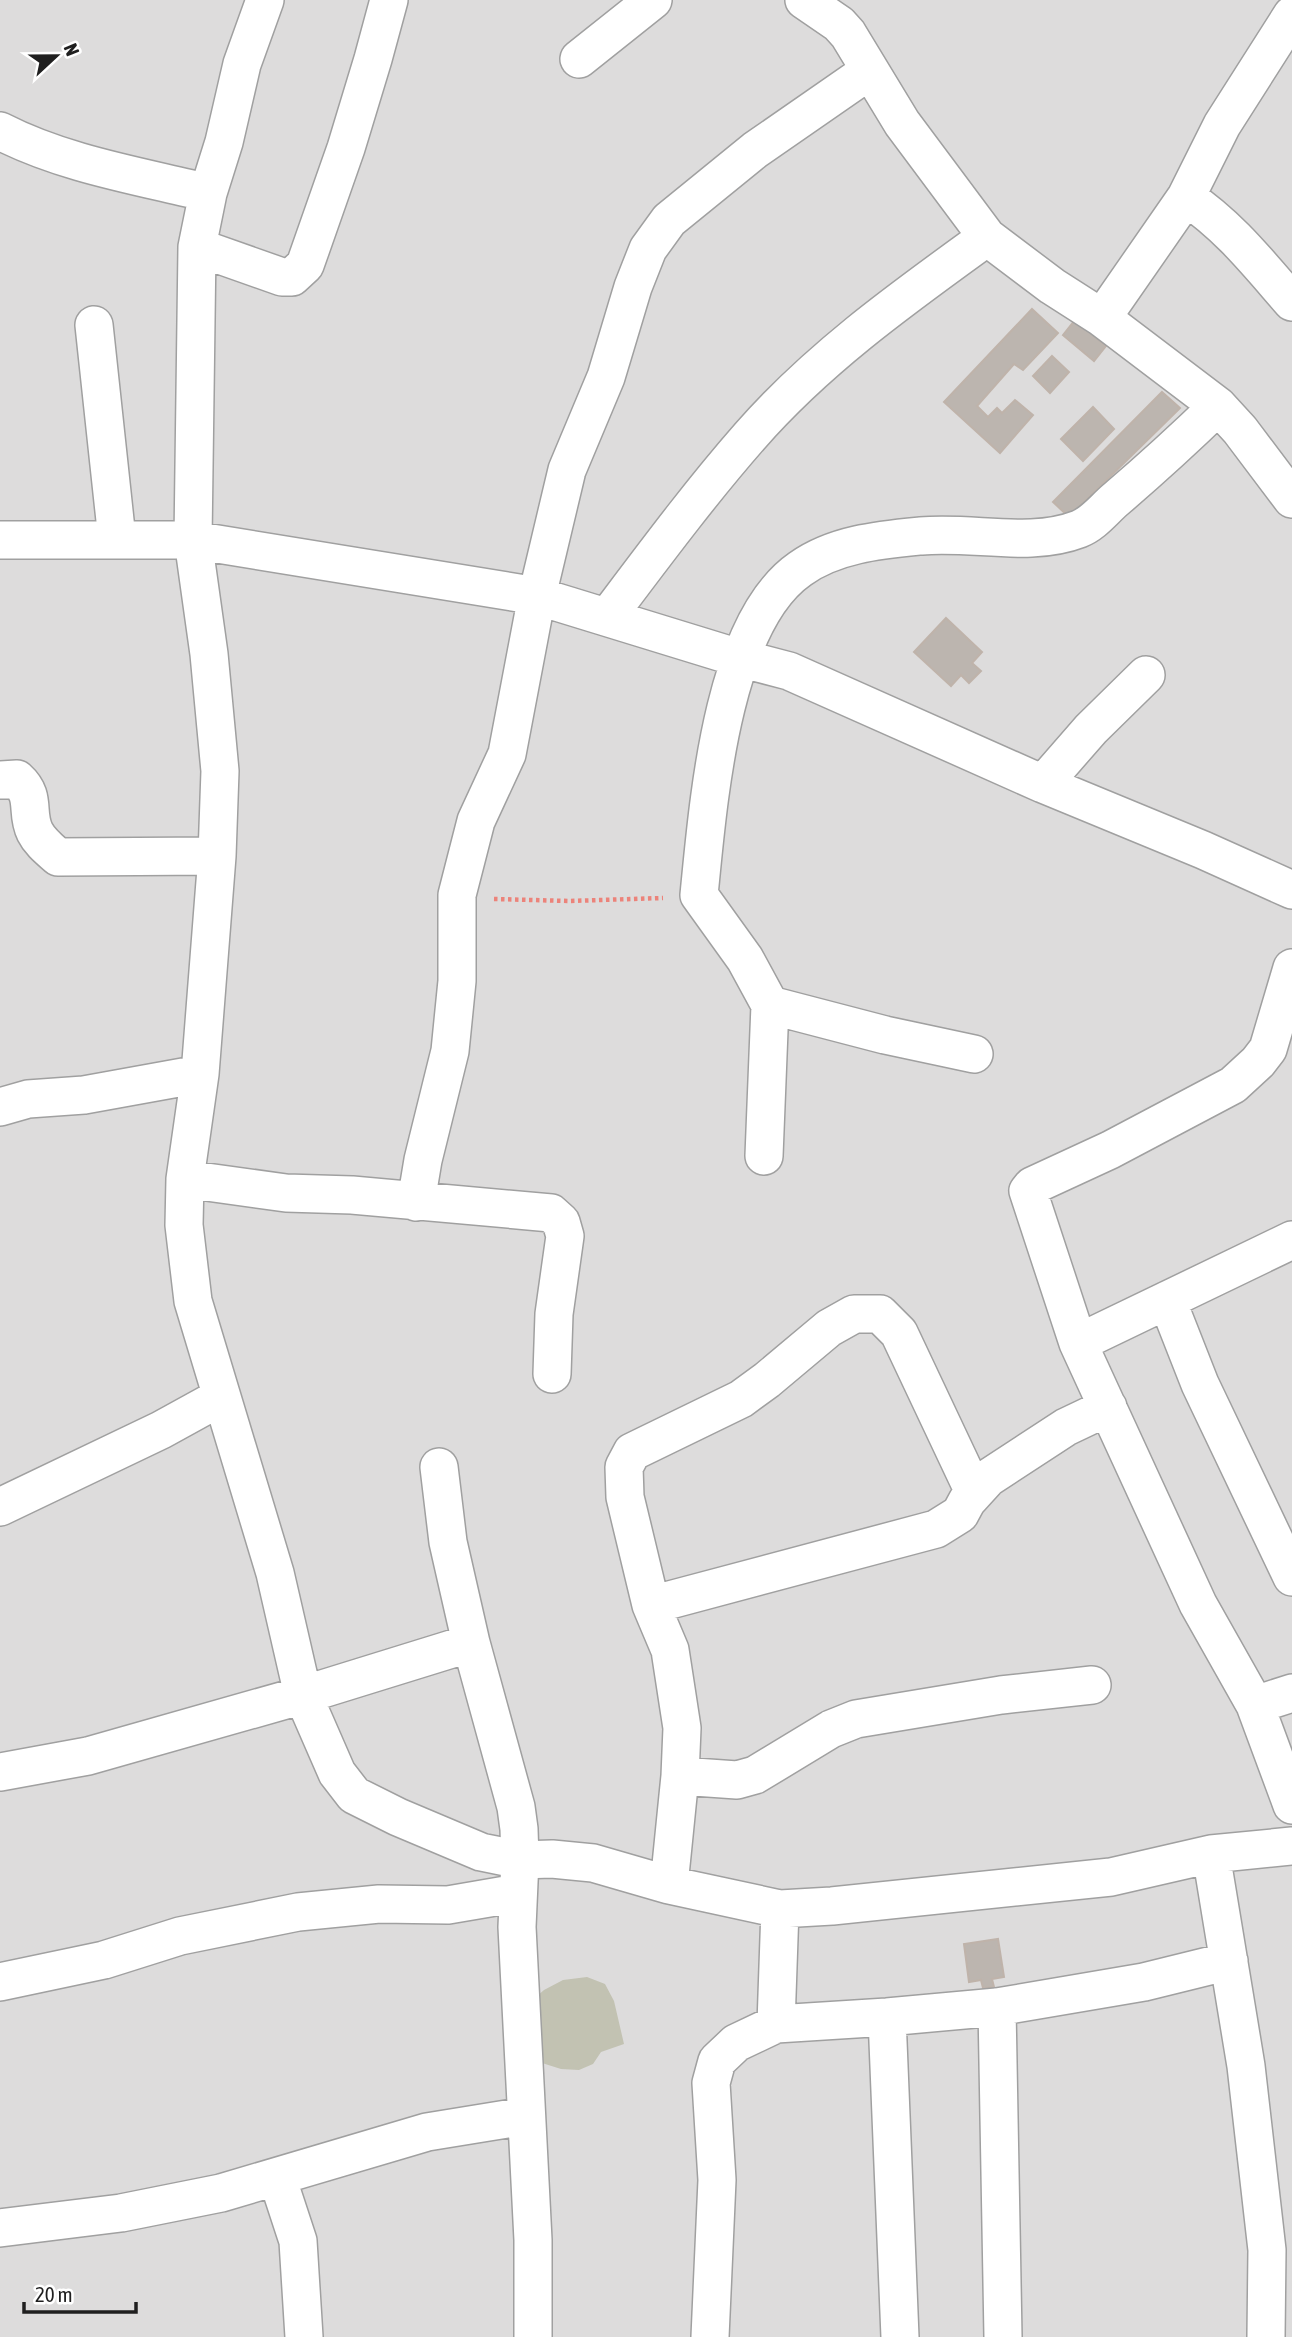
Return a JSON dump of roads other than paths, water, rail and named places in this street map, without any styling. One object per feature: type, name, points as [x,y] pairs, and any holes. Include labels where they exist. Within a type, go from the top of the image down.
[{"type":"street","points":[[265,0],[242,64],[208,193],[197,247],[193,540],[209,654],[220,771],[217,856],[200,1074],[185,1179],[184,1225],[193,1301],[275,1573],[303,1696],[337,1773],[354,1795],[481,1852],[519,1876]]},
{"type":"street","points":[[197,247],[282,277],[292,277],[305,265],[346,148],[389,0]]},
{"type":"street","points":[[579,59],[653,0]]},
{"type":"street","points":[[804,0],[848,34],[902,123],[987,237],[1052,286],[1102,318],[1218,406],[1240,430],[1292,499]]},
{"type":"street","points":[[1102,318],[1186,197],[1222,125],[1292,15]]},
{"type":"street","points":[[416,1202],[423,1160],[450,1051],[457,981],[457,895],[476,821],[508,754],[537,596],[567,470],[606,377],[648,249],[669,220],[755,150],[869,71]]},
{"type":"street","points":[[0,131],[23,142],[106,169],[208,193]]},
{"type":"street","points":[[1186,197],[1213,215],[1229,230],[1292,302]]},
{"type":"street","points":[[608,616],[677,524],[751,435],[799,386],[853,337],[987,237]]},
{"type":"street","points":[[94,325],[117,539]]},
{"type":"street","points":[[764,1156],[770,1004],[745,959],[699,895],[712,771],[739,658],[773,593],[800,568],[824,555],[862,544],[922,536],[967,534],[1014,538],[1060,534],[1081,528],[1092,522],[1143,477],[1218,406]]},
{"type":"street","points":[[0,540],[193,540],[537,596],[789,671],[1043,784],[1292,890]]},
{"type":"street","points":[[1043,784],[1091,729],[1146,675]]},
{"type":"street","points":[[0,780],[17,779],[25,786],[29,795],[33,829],[42,844],[58,857],[217,856]]},
{"type":"street","points":[[1292,968],[1268,1049],[1233,1085],[1150,1130],[1028,1189],[1032,1210],[1079,1343],[1198,1604],[1255,1705],[1292,1805]]},
{"type":"street","points":[[770,1004],[885,1035],[974,1054]]},
{"type":"street","points":[[0,1107],[28,1100],[84,1095],[200,1074]]},
{"type":"street","points":[[185,1179],[286,1193],[352,1195],[551,1213],[561,1222],[565,1236],[554,1314],[552,1374]]},
{"type":"street","points":[[1079,1343],[1292,1240]]},
{"type":"street","points":[[1167,1300],[1200,1384],[1292,1577]]},
{"type":"street","points":[[669,1885],[682,1728],[670,1650],[651,1605],[625,1497],[624,1467],[632,1452],[741,1399],[829,1328],[854,1314],[880,1314],[899,1332],[974,1492]]},
{"type":"street","points":[[0,1507],[161,1430],[221,1397]]},
{"type":"street","points":[[651,1605],[936,1529],[960,1514],[974,1492],[988,1478],[1066,1427],[1108,1407]]},
{"type":"street","points":[[439,1467],[448,1542],[471,1643],[516,1807],[519,1829],[517,1927],[533,2240],[533,2337]]},
{"type":"street","points":[[0,1772],[88,1756],[303,1696],[471,1643]]},
{"type":"street","points":[[680,1776],[737,1780],[755,1775],[831,1729],[856,1719],[1001,1695],[1092,1685]]},
{"type":"street","points":[[1255,1705],[1292,1693]]},
{"type":"street","points":[[0,1982],[104,1960],[180,1936],[298,1912],[379,1904],[448,1906],[552,1859],[593,1863],[669,1885],[780,1909],[1111,1877],[1210,1854],[1292,1846]]},
{"type":"street","points":[[1210,1854],[1280,2249],[1266,2337]]},
{"type":"street","points":[[776,2024],[780,1909]]},
{"type":"street","points":[[710,2337],[717,2180],[711,2082],[717,2061],[736,2043],[776,2024],[997,2007],[1144,1982],[1229,1961]]},
{"type":"street","points":[[997,2007],[1003,2337]]},
{"type":"street","points":[[887,2017],[900,2337]]},
{"type":"street","points":[[0,2228],[121,2213],[221,2193],[426,2132],[526,2116]]},
{"type":"street","points":[[277,2177],[298,2241],[304,2337]]}]
